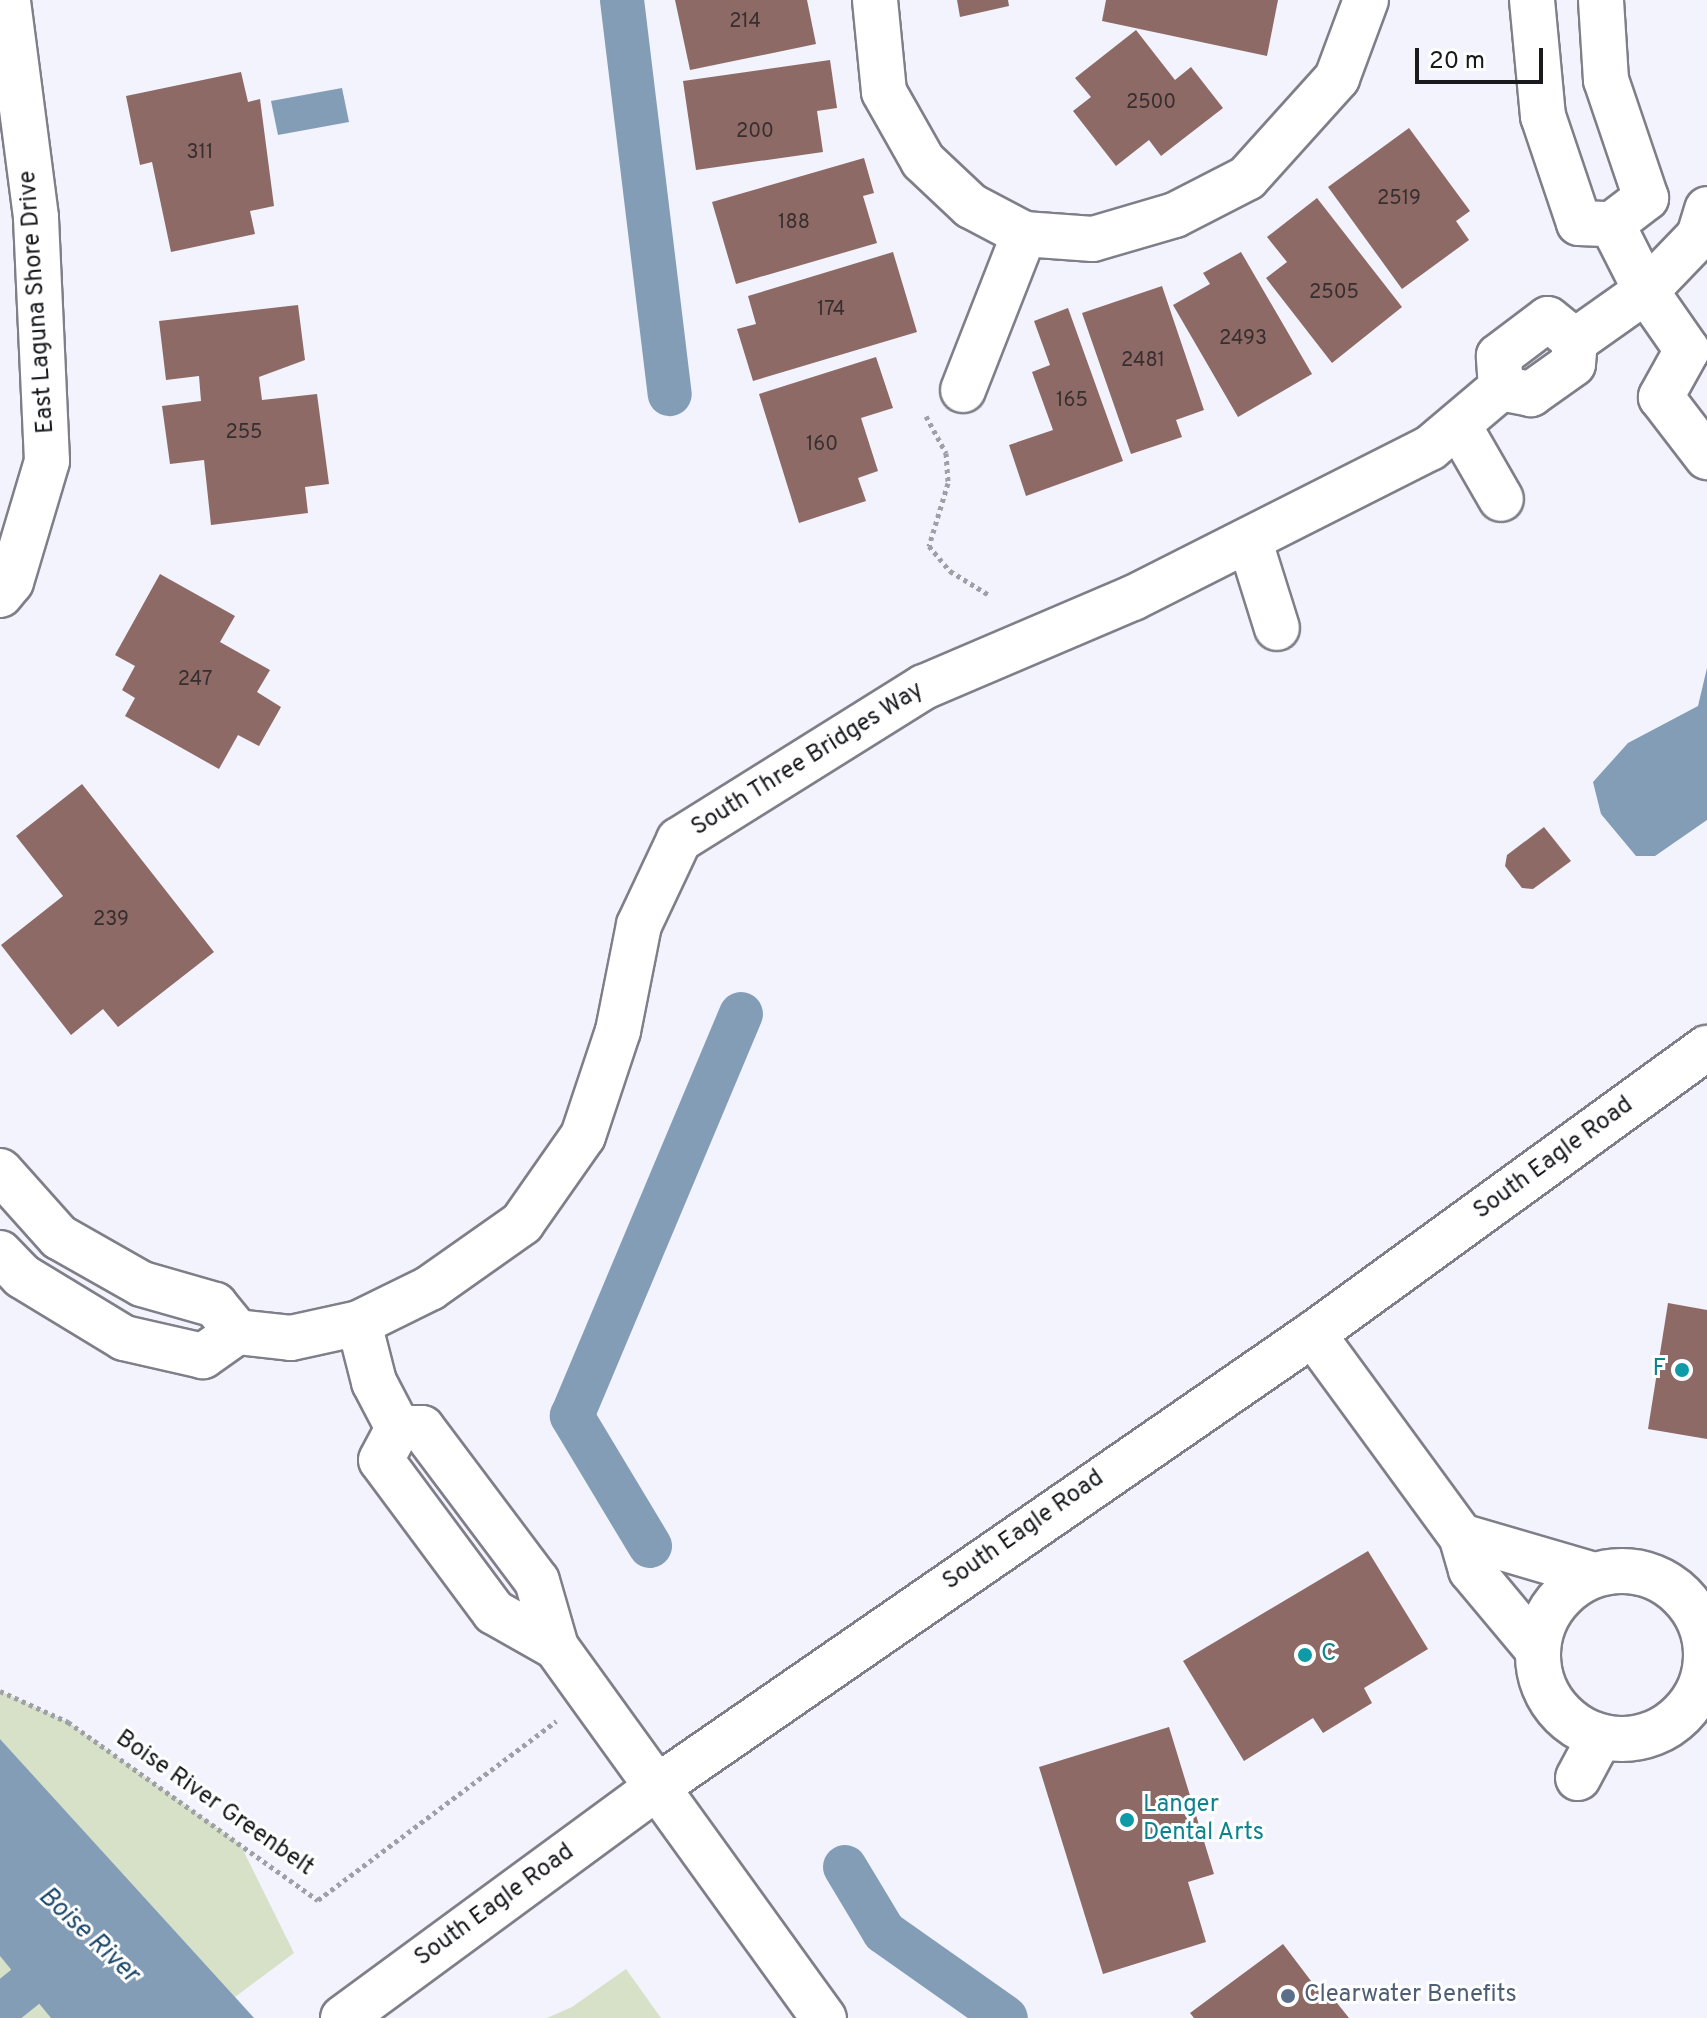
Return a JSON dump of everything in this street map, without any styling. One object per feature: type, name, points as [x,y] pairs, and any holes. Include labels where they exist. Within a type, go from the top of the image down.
[{"type":"main road","name":"East Laguna Shore Drive","points":[[0,595],[11,582],[47,461],[36,217],[8,0]]},
{"type":"main road","points":[[875,0],[884,92],[923,161],[971,206],[1024,234],[1093,239],[1175,215],[1247,178],[1337,78],[1366,0]]},
{"type":"main road","points":[[1532,0],[1543,116],[1579,223],[1612,224],[1646,198],[1606,80],[1601,0]]},
{"type":"main road","points":[[1612,224],[1646,291],[1697,348],[1661,397],[1707,457]]},
{"type":"main road","name":"South Three Bridges Way","points":[[237,1332],[291,1338],[359,1323],[430,1288],[522,1223],[583,1136],[618,1031],[639,925],[679,840],[924,687],[1250,542],[1459,426],[1501,388],[1531,394],[1573,364],[1575,341],[1646,291],[1704,227]]},
{"type":"main road","points":[[943,395],[1024,234]]},
{"type":"main road","points":[[1459,426],[1501,499]]},
{"type":"main road","points":[[1250,542],[1277,628]]},
{"type":"main road","name":"South Eagle Road","points":[[343,2018],[657,1787],[1313,1334],[1707,1048]]},
{"type":"main road","points":[[0,1171],[59,1237],[142,1284],[215,1305],[237,1332],[203,1356],[124,1338],[22,1276],[0,1253]]},
{"type":"main road","points":[[359,1323],[374,1382],[398,1428],[422,1428],[537,1581],[556,1647],[824,2018]]},
{"type":"main road","points":[[1313,1334],[1461,1536],[1471,1570],[1537,1649],[1553,1704],[1600,1737],[1643,1737],[1694,1714],[1704,1669],[1702,1620],[1653,1577],[1594,1575],[1461,1536]]},
{"type":"main road","points":[[1537,1649],[1554,1603],[1594,1575]]},
{"type":"main road","points":[[1578,1778],[1600,1737]]},
{"type":"path","points":[[943,395],[928,425],[946,453],[948,483],[929,546],[950,571],[989,595]]},
{"type":"path","name":"Boise River Greenbelt","points":[[0,1691],[68,1722],[318,1900],[591,1695]]},
{"type":"green space","points":[[0,1691],[68,1722],[240,1844],[294,1953],[235,1997],[0,1739]]},
{"type":"green space","points":[[0,1956],[37,1997],[51,2018],[0,2018]]},
{"type":"green space","points":[[626,1969],[661,2018],[547,2018],[572,2007]]},
{"type":"water","points":[[342,88],[349,122],[278,135],[271,101]]},
{"type":"water","points":[[1707,668],[1707,820],[1655,856],[1636,856],[1601,814],[1593,782],[1628,743],[1698,706]]},
{"type":"water","name":"Boise River","points":[[0,1739],[254,2018],[51,2018],[0,1956]]},
{"type":"building","points":[[675,0],[807,0],[816,44],[690,70]]},
{"type":"building","points":[[957,0],[1008,0],[1009,6],[960,17]]},
{"type":"building","points":[[1106,0],[1278,0],[1267,56],[1102,21]]},
{"type":"building","points":[[1136,30],[1175,80],[1191,67],[1223,108],[1161,156],[1149,140],[1116,166],[1073,111],[1091,97],[1075,78]]},
{"type":"building","points":[[830,60],[837,108],[817,111],[823,152],[696,170],[683,81]]},
{"type":"building","points":[[241,72],[248,102],[260,99],[274,206],[250,211],[255,234],[171,252],[152,162],[140,165],[126,96]]},
{"type":"building","points":[[1409,128],[1470,211],[1456,221],[1469,240],[1402,289],[1328,187]]},
{"type":"building","points":[[864,158],[874,193],[863,196],[877,243],[736,284],[712,202]]},
{"type":"building","points":[[1317,198],[1402,307],[1332,363],[1266,278],[1287,262],[1267,237]]},
{"type":"building","points":[[893,252],[917,332],[753,381],[737,329],[756,324],[748,296]]},
{"type":"building","points":[[1241,252],[1312,374],[1238,417],[1173,305],[1210,284],[1203,273]]},
{"type":"building","points":[[1162,286],[1204,410],[1176,420],[1182,437],[1131,454],[1082,313]]},
{"type":"building","points":[[298,305],[305,360],[259,377],[262,400],[317,394],[329,484],[305,487],[308,513],[211,525],[204,460],[170,464],[162,406],[201,401],[199,376],[166,380],[159,321]]},
{"type":"building","points":[[1068,308],[1123,461],[1026,496],[1009,445],[1053,430],[1032,372],[1050,365],[1034,321]]},
{"type":"building","points":[[876,357],[893,408],[861,418],[878,471],[858,478],[866,501],[799,523],[759,394]]},
{"type":"building","points":[[160,574],[235,616],[220,642],[270,670],[257,692],[281,707],[259,746],[238,735],[219,769],[125,716],[135,698],[122,690],[135,666],[115,655]]},
{"type":"building","points":[[82,784],[214,952],[118,1027],[103,1009],[71,1035],[1,945],[63,896],[16,836]]},
{"type":"building","points":[[1544,827],[1571,861],[1533,889],[1522,888],[1505,866],[1507,855]]},
{"type":"building","name":"F","points":[[1668,1303],[1707,1310],[1707,1439],[1648,1429]]},
{"type":"building","name":"Langer Dental Arts","points":[[1368,1551],[1428,1649],[1364,1688],[1372,1703],[1323,1733],[1313,1718],[1244,1761],[1183,1661]]},
{"type":"building","name":"Langer Dental Arts","points":[[1169,1727],[1214,1874],[1188,1882],[1206,1942],[1103,1974],[1039,1767]]},
{"type":"building","points":[[1283,1944],[1327,2002],[1333,1998],[1349,2018],[1194,2018],[1190,2013]]},
{"type":"waterway","points":[[622,0],[670,394]]},
{"type":"waterway","points":[[650,1546],[572,1416],[741,1014]]},
{"type":"waterway","points":[[845,1867],[884,1932],[1006,2018]]},
{"type":"waterway","name":"Boise River","points":[[0,2007],[75,1947]]},
{"type":"place","name":"F","points":[[1682,1370]]},
{"type":"place","name":"C","points":[[1305,1655]]},
{"type":"place","name":"Langer Dental Arts","points":[[1127,1820]]},
{"type":"place","name":"Clearwater Benefits","points":[[1288,1996]]}]
